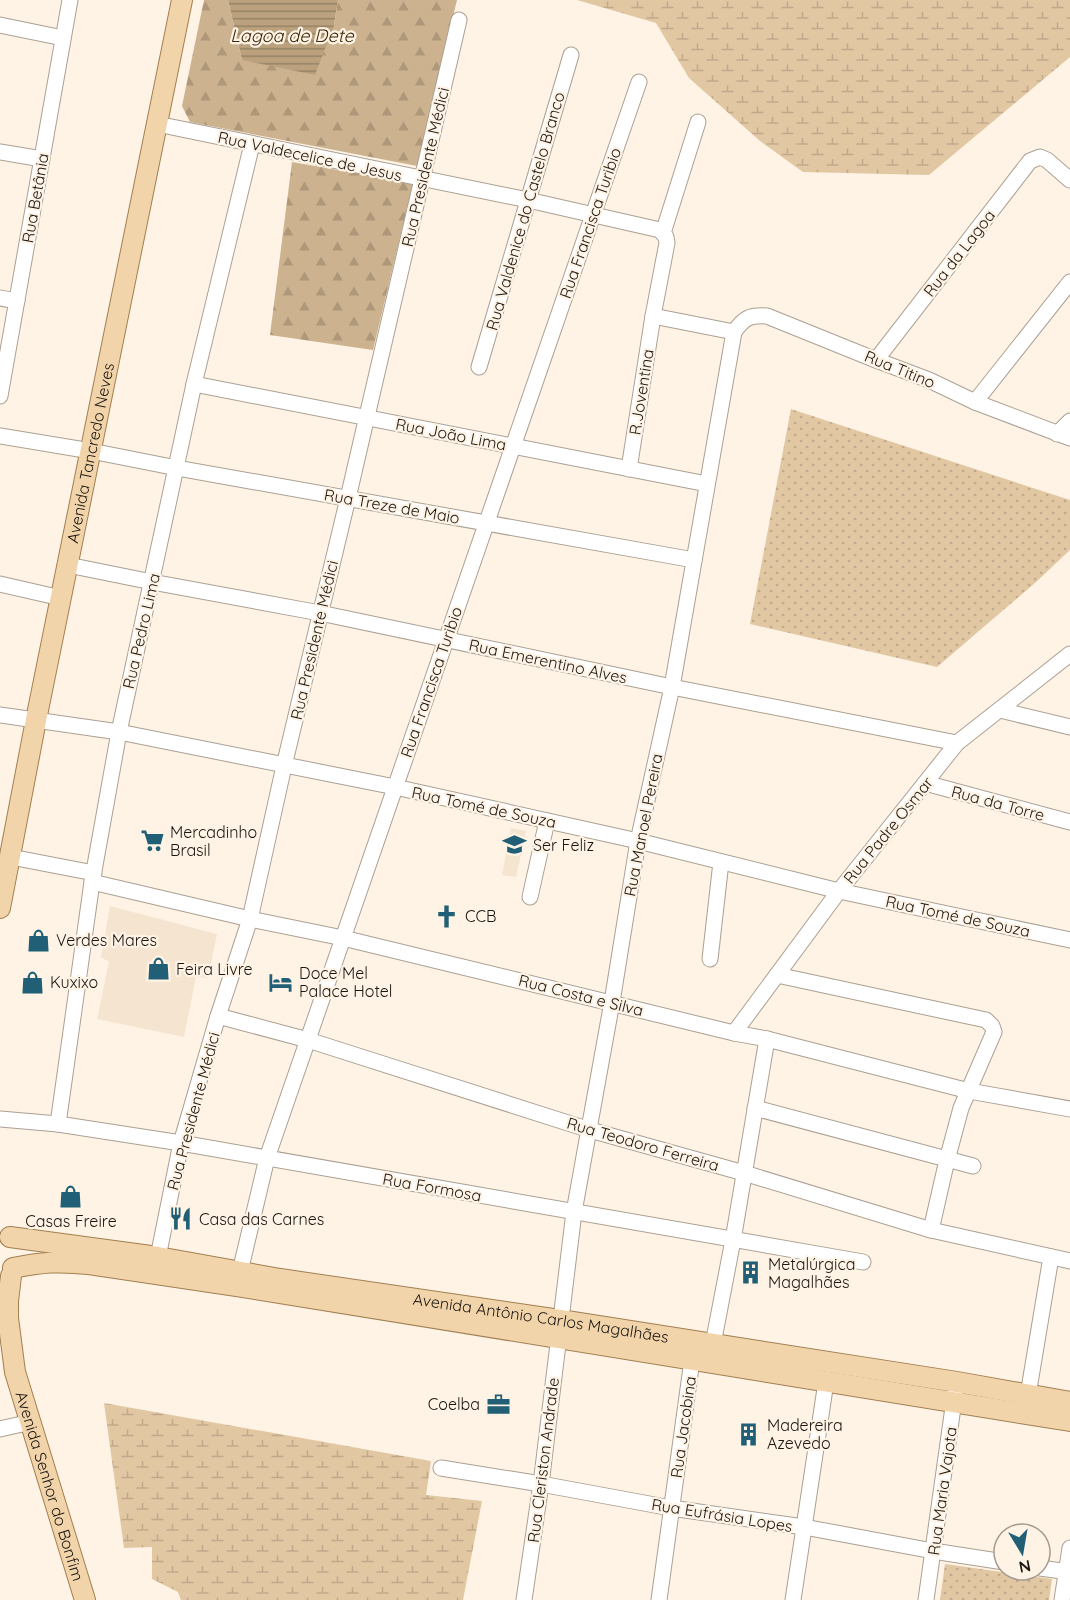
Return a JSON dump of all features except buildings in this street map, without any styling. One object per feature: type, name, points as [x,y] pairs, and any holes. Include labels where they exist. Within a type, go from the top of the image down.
[{"type":"main road","name":"Avenida Tancredo Neves","points":[[0,908],[182,0]]},
{"type":"main road","name":"Avenida Antônio Carlos Magalhães","points":[[5,1236],[158,1257],[238,1279]]},
{"type":"main road","name":"Avenida Senhor do Bonfim","points":[[5,1236],[15,1256],[8,1274],[8,1318],[15,1372],[85,1600]]},
{"type":"main road","name":"Avenida Antônio Carlos Magalhães","points":[[8,1274],[41,1262],[65,1261],[238,1279],[559,1329],[713,1344],[1070,1402]]},
{"type":"main road","name":"Avenida Antônio Carlos Magalhães","points":[[559,1329],[692,1360],[1070,1421]]},
{"type":"main road","name":"Avenida Senhor do Bonfim","points":[[0,1345],[15,1372]]},
{"type":"street","name":"Rua Betânia","points":[[0,396],[70,0]]},
{"type":"street","name":"Rua Presidente Médici","points":[[158,1257],[181,1143],[218,1016],[250,919],[459,20]]},
{"type":"street","points":[[0,25],[63,38]]},
{"type":"street","name":"Rua Valdenice do Castelo Branco","points":[[479,367],[571,55]]},
{"type":"street","name":"Rua Francisca Turibio","points":[[238,1279],[267,1158],[639,82]]},
{"type":"street","name":"R.Joventina","points":[[629,469],[665,238],[698,122]]},
{"type":"street","name":"Rua Valdecelice de Jesus","points":[[157,124],[528,200],[660,230],[665,238]]},
{"type":"street","name":"Rua Pedro Lima","points":[[58,1124],[93,877],[119,732],[194,384],[252,144]]},
{"type":"street","points":[[0,152],[42,159]]},
{"type":"street","name":"Rua da Lagoa","points":[[876,360],[1030,161],[1040,157],[1047,160],[1070,180]]},
{"type":"street","points":[[975,402],[1070,282]]},
{"type":"street","points":[[0,298],[17,301]]},
{"type":"street","points":[[653,316],[734,332]]},
{"type":"street","name":"Rua Titino","points":[[734,332],[741,321],[748,317],[767,316],[929,380],[975,402],[1064,436]]},
{"type":"street","name":"Rua Manoel Pereira","points":[[559,1329],[574,1212],[590,1130],[638,841],[672,687],[734,332]]},
{"type":"street","name":"Rua João Lima","points":[[194,384],[707,484]]},
{"type":"street","points":[[1064,436],[1070,421]]},
{"type":"street","name":"Rua Treze de Maio","points":[[0,436],[694,560]]},
{"type":"street","name":"Rua Emerentino Alves","points":[[68,565],[320,613],[672,687],[957,743]]},
{"type":"street","points":[[0,585],[61,598]]},
{"type":"street","name":"Rua Padre Osmar","points":[[734,1033],[839,891],[957,743],[1070,654]]},
{"type":"street","points":[[1000,710],[1070,727]]},
{"type":"street","name":"Rua Tomé de Souza","points":[[0,715],[119,732],[395,787],[638,841],[839,891],[1070,940]]},
{"type":"street","name":"Rua da Torre","points":[[925,783],[1070,822]]},
{"type":"street","points":[[530,897],[547,821]]},
{"type":"street","name":"Rua Costa e Silva","points":[[11,857],[250,919],[343,938],[734,1033],[767,1039],[969,1092],[1070,1109]]},
{"type":"street","points":[[710,959],[721,862]]},
{"type":"street","points":[[777,975],[986,1020],[992,1026],[994,1032],[961,1108],[931,1230]]},
{"type":"street","name":"Rua Teodoro Ferreira","points":[[218,1016],[308,1040],[590,1130],[744,1173],[931,1230],[1070,1261]]},
{"type":"street","points":[[713,1344],[767,1039]]},
{"type":"street","points":[[755,1108],[973,1166]]},
{"type":"street","name":"Rua Formosa","points":[[0,1119],[58,1124],[181,1143],[863,1262]]},
{"type":"street","points":[[1028,1395],[1051,1257]]},
{"type":"street","name":"Rua Cleriston Andrade","points":[[524,1600],[541,1484],[559,1329]]},
{"type":"street","name":"Rua Jacobina","points":[[659,1600],[692,1360]]},
{"type":"street","points":[[793,1600],[826,1382]]},
{"type":"street","name":"Rua Maria Vajota","points":[[927,1600],[957,1382]]},
{"type":"street","points":[[0,1429],[31,1422]]},
{"type":"street","name":"Rua Eufrásia Lopes","points":[[441,1468],[992,1560]]},
{"type":"street","points":[[1062,1600],[1070,1548]]},
{"type":"street","points":[[1052,1570],[1068,1572]]},
{"type":"shaded area","name":"Ser Feliz","points":[[511,828],[526,831],[516,877],[502,875]]},
{"type":"shaded area","name":"Feira Livre","points":[[110,906],[217,934],[208,978],[196,977],[184,1037],[97,1019],[109,962],[101,957]]},
{"type":"green space","points":[[204,0],[228,0],[242,60],[334,25],[338,0],[457,0],[417,166],[190,122],[182,106]]},
{"type":"green space","points":[[577,0],[1070,0],[1070,57],[929,175],[803,172],[760,141],[689,78],[656,23]]},
{"type":"green space","points":[[292,162],[413,183],[373,350],[270,335]]},
{"type":"green space","points":[[791,409],[1070,500],[1070,550],[937,667],[750,624]]},
{"type":"green space","points":[[104,1403],[431,1461],[426,1495],[482,1501],[463,1600],[181,1600],[178,1592],[152,1579],[152,1547],[124,1548]]},
{"type":"green space","points":[[945,1564],[992,1571],[992,1582],[1052,1582],[1049,1600],[940,1600]]},
{"type":"water","name":"Lagoa de Dete","points":[[228,0],[338,0],[334,25],[315,75],[242,60]]},
{"type":"place","name":"Mercadinho Brasil","points":[[152,841]]},
{"type":"place","name":"Ser Feliz","points":[[515,845]]},
{"type":"place","name":"CCB","points":[[447,916]]},
{"type":"place","name":"Verdes Mares","points":[[38,940]]},
{"type":"place","name":"Feira Livre","points":[[158,969]]},
{"type":"place","name":"Kuxixo","points":[[32,982]]},
{"type":"place","name":"Doce Mel Palace Hotel","points":[[281,982]]},
{"type":"place","name":"Casas Freire","points":[[71,1196]]},
{"type":"place","name":"Casa das Carnes","points":[[181,1219]]},
{"type":"place","name":"Metalúrgica Magalhães","points":[[750,1273]]},
{"type":"place","name":"Coelba","points":[[498,1404]]},
{"type":"place","name":"Madereira Azevedo","points":[[749,1434]]}]
